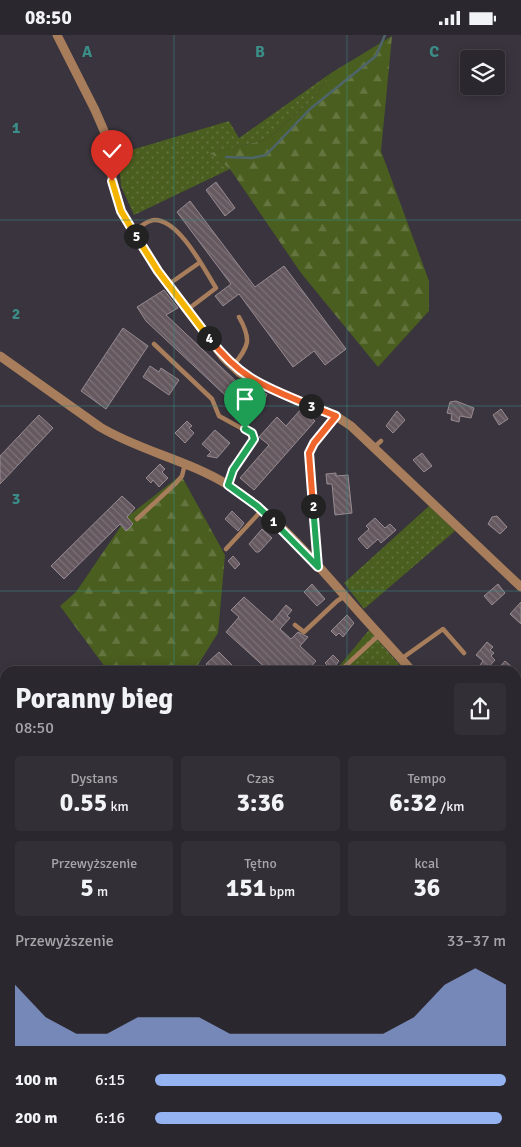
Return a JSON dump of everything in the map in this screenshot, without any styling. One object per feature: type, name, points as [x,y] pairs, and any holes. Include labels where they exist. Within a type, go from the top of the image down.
[{"type":"street","points":[[57,35],[108,140],[109,165],[121,211],[186,310],[233,366],[252,380],[336,416],[351,426],[521,587]]},
{"type":"street","points":[[0,355],[116,437],[185,464],[228,485],[262,510],[318,567],[407,666]]},
{"type":"lane","points":[[133,231],[153,220],[165,222],[178,231],[216,288],[186,310]]},
{"type":"lane","points":[[169,284],[199,263]]},
{"type":"lane","points":[[233,366],[246,349],[248,340],[246,329],[239,317]]},
{"type":"lane","points":[[154,344],[212,399],[219,416],[252,433],[254,439],[233,470],[228,485]]},
{"type":"lane","points":[[318,567],[309,453],[314,443],[336,416]]},
{"type":"lane","points":[[373,448],[381,441]]},
{"type":"lane","points":[[136,519],[176,483],[182,476],[185,464]]},
{"type":"lane","points":[[226,549],[262,510]]},
{"type":"lane","points":[[295,625],[304,632],[344,596]]},
{"type":"lane","points":[[401,659],[443,629],[464,653]]},
{"type":"lane","points":[[345,666],[380,634]]},
{"type":"green space","points":[[392,36],[381,151],[429,281],[429,311],[378,367],[301,273],[230,169],[210,153],[266,140],[312,100],[331,73]]},
{"type":"green space","points":[[331,73],[312,100],[266,140],[211,153],[230,169],[134,215],[121,186],[118,154],[229,121],[239,138]]},
{"type":"green space","points":[[181,475],[225,555],[218,633],[197,666],[104,666],[60,606],[76,592],[127,517]]},
{"type":"green space","points":[[429,506],[455,531],[364,609],[344,583]]},
{"type":"green space","points":[[369,630],[401,666],[339,666]]},
{"type":"building","points":[[216,182],[235,208],[225,216],[206,190]]},
{"type":"building","points":[[190,201],[255,287],[284,266],[346,349],[325,365],[314,351],[293,367],[239,294],[223,306],[215,296],[231,284],[177,212]]},
{"type":"building","points":[[164,290],[178,308],[166,315],[238,383],[226,396],[146,321],[137,307]]},
{"type":"building","points":[[123,328],[148,346],[106,409],[81,391]]},
{"type":"building","points":[[150,366],[159,372],[161,368],[179,380],[169,395],[143,377]]},
{"type":"building","points":[[259,391],[267,394],[264,402],[256,399]]},
{"type":"building","points":[[244,401],[254,405],[250,418],[240,415]]},
{"type":"building","points":[[456,401],[474,408],[471,418],[460,416],[459,422],[451,420],[452,414],[447,413],[450,402]]},
{"type":"building","points":[[302,408],[315,421],[254,490],[240,478],[269,445],[259,437],[277,417],[286,426]]},
{"type":"building","points":[[501,409],[508,419],[499,425],[493,415]]},
{"type":"building","points":[[397,411],[405,420],[393,433],[386,426]]},
{"type":"building","points":[[39,415],[53,428],[0,484],[0,456]]},
{"type":"building","points":[[187,421],[192,426],[189,428],[194,433],[185,443],[175,433]]},
{"type":"building","points":[[215,430],[230,443],[217,458],[207,456],[211,452],[202,444]]},
{"type":"building","points":[[422,453],[432,466],[424,472],[413,460]]},
{"type":"building","points":[[160,464],[165,469],[162,472],[168,478],[159,487],[153,480],[151,483],[146,478]]},
{"type":"building","points":[[336,473],[336,476],[348,475],[352,513],[335,515],[332,484],[327,484],[326,474]]},
{"type":"building","points":[[122,496],[135,508],[127,517],[133,524],[126,531],[120,524],[64,579],[51,566]]},
{"type":"building","points":[[232,511],[244,523],[238,531],[225,519]]},
{"type":"building","points":[[497,516],[507,527],[500,534],[488,524],[492,517]]},
{"type":"building","points":[[375,518],[385,528],[390,524],[396,530],[381,543],[378,539],[367,549],[358,539],[369,529],[366,526]]},
{"type":"building","points":[[262,529],[272,538],[259,552],[256,552],[249,544]]},
{"type":"building","points":[[233,556],[240,564],[235,569],[228,561]]},
{"type":"building","points":[[312,584],[325,599],[317,606],[304,592]]},
{"type":"building","points":[[498,584],[505,593],[492,605],[484,596]]},
{"type":"building","points":[[244,597],[272,622],[286,605],[292,610],[287,616],[290,618],[280,629],[291,639],[298,632],[308,637],[300,646],[316,661],[312,666],[263,666],[226,632],[239,617],[231,610]]},
{"type":"building","points":[[521,602],[521,624],[510,614]]},
{"type":"building","points":[[347,615],[354,623],[343,637],[339,633],[336,636],[331,631]]},
{"type":"building","points":[[487,642],[493,647],[490,650],[494,653],[491,656],[495,660],[490,666],[481,666],[483,661],[476,655]]},
{"type":"building","points":[[219,652],[233,666],[208,666],[206,664]]},
{"type":"building","points":[[333,655],[339,661],[335,666],[328,666],[325,663]]},
{"type":"building","points":[[505,661],[511,666],[500,666]]},
{"type":"waterway","points":[[226,157],[252,158],[266,155],[310,109],[376,56],[385,35]]},
{"type":"route","points":[[112,181],[121,211],[158,271],[224,358],[240,373],[252,380],[336,416],[314,443],[309,453],[318,567],[257,506],[228,485],[233,470],[254,439],[252,433],[245,429]]}]
